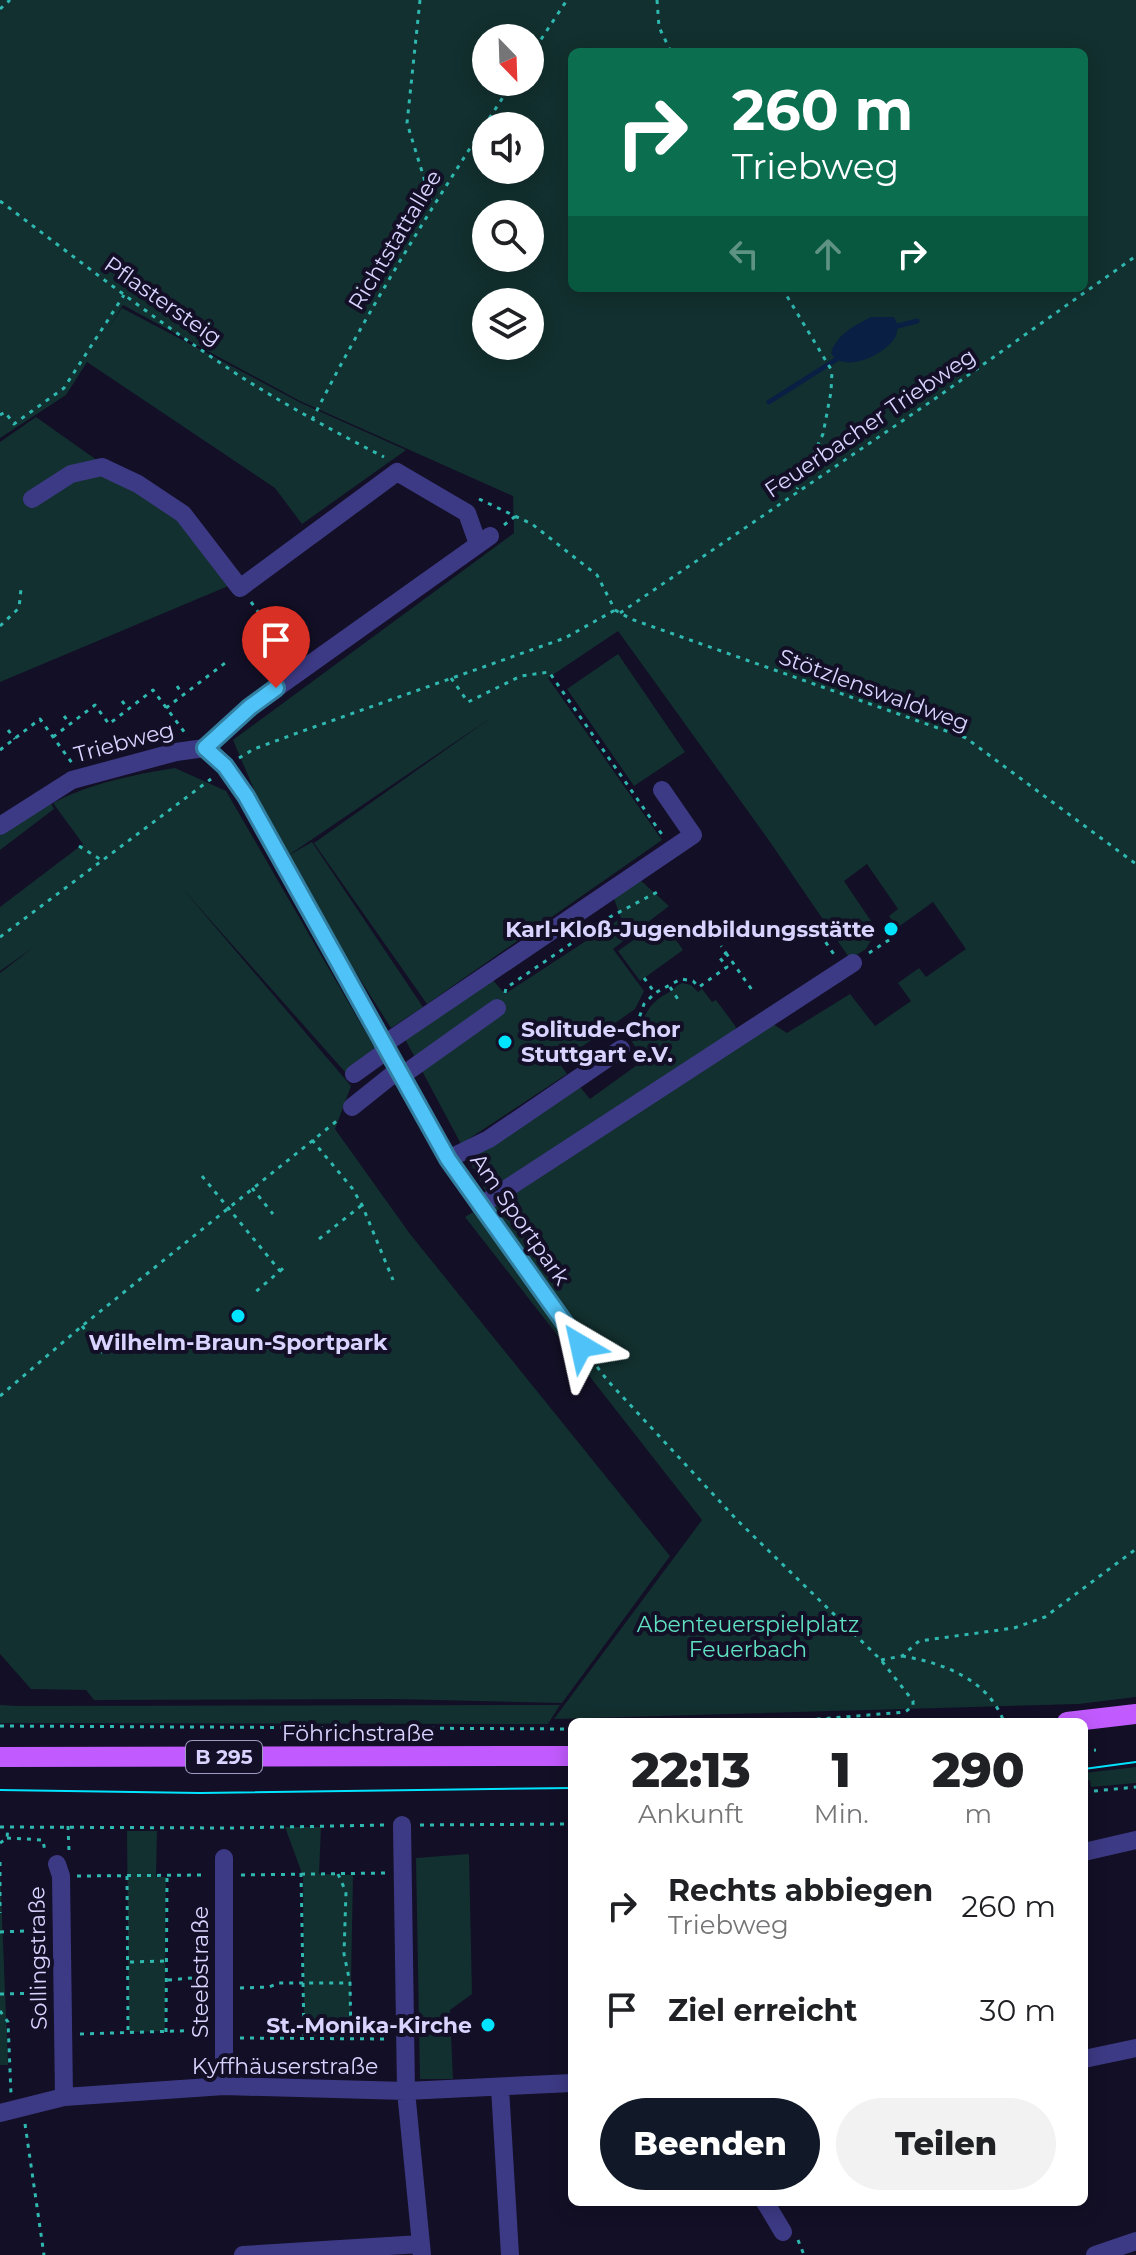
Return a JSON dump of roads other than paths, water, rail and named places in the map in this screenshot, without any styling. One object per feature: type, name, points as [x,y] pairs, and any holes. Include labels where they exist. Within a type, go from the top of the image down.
[{"type":"main road","points":[[1088,1720],[1126,1715]]},
{"type":"main road","name":"Föhrichstraße","points":[[1,1758],[568,1756]]},
{"type":"street","name":"Triebweg","points":[[0,826],[72,780],[176,752],[205,748],[250,707],[484,540],[467,513],[397,472],[240,588],[183,514],[138,484],[102,467],[71,474],[32,499]]},
{"type":"street","name":"Am Sportpark","points":[[205,748],[225,766],[246,796],[448,1159],[581,1346]]},
{"type":"street","points":[[354,1074],[384,1048],[693,835],[662,790]]},
{"type":"street","points":[[480,1206],[860,959]]},
{"type":"street","points":[[352,1107],[497,1008]]},
{"type":"street","points":[[448,1159],[489,1139],[626,1044]]},
{"type":"street","points":[[243,2255],[421,2250],[406,2091],[402,1825]]},
{"type":"street","points":[[1088,1851],[1136,1840]]},
{"type":"street","name":"Steebstraße","points":[[224,1858],[224,2086]]},
{"type":"street","name":"Sollingstraße","points":[[57,1864],[61,1876],[64,2097]]},
{"type":"street","points":[[1088,2058],[1136,2048]]},
{"type":"street","name":"Kyffhäuserstraße","points":[[11,2110],[64,2097],[224,2086],[406,2091],[568,2083]]},
{"type":"street","points":[[500,2088],[510,2255]]},
{"type":"street","points":[[767,2206],[783,2232]]},
{"type":"street","points":[[1095,2255],[1136,2241]]},
{"type":"water","points":[[871,317],[894,317],[898,326],[895,338],[881,351],[863,360],[844,362],[837,359],[831,353],[837,341],[847,331]]},
{"type":"waterway","points":[[894,327],[917,321]]},
{"type":"waterway","points":[[769,402],[840,357]]},
{"type":"tram line","points":[[1088,1768],[1136,1762]]},
{"type":"tram line","points":[[0,1790],[200,1793],[568,1788]]},
{"type":"place","name":"Karl-Kloß-Jugendbildungsstätte","points":[[891,929]]},
{"type":"place","name":"Solitude-Chor Stuttgart e.V.","points":[[505,1042]]},
{"type":"place","name":"Wilhelm-Braun-Sportpark","points":[[238,1316]]},
{"type":"place","name":"St.-Monika-Kirche","points":[[488,2025]]},
{"type":"park label","name":"Abenteuerspielplatz Feuerbach","points":[[748,1636]]}]
